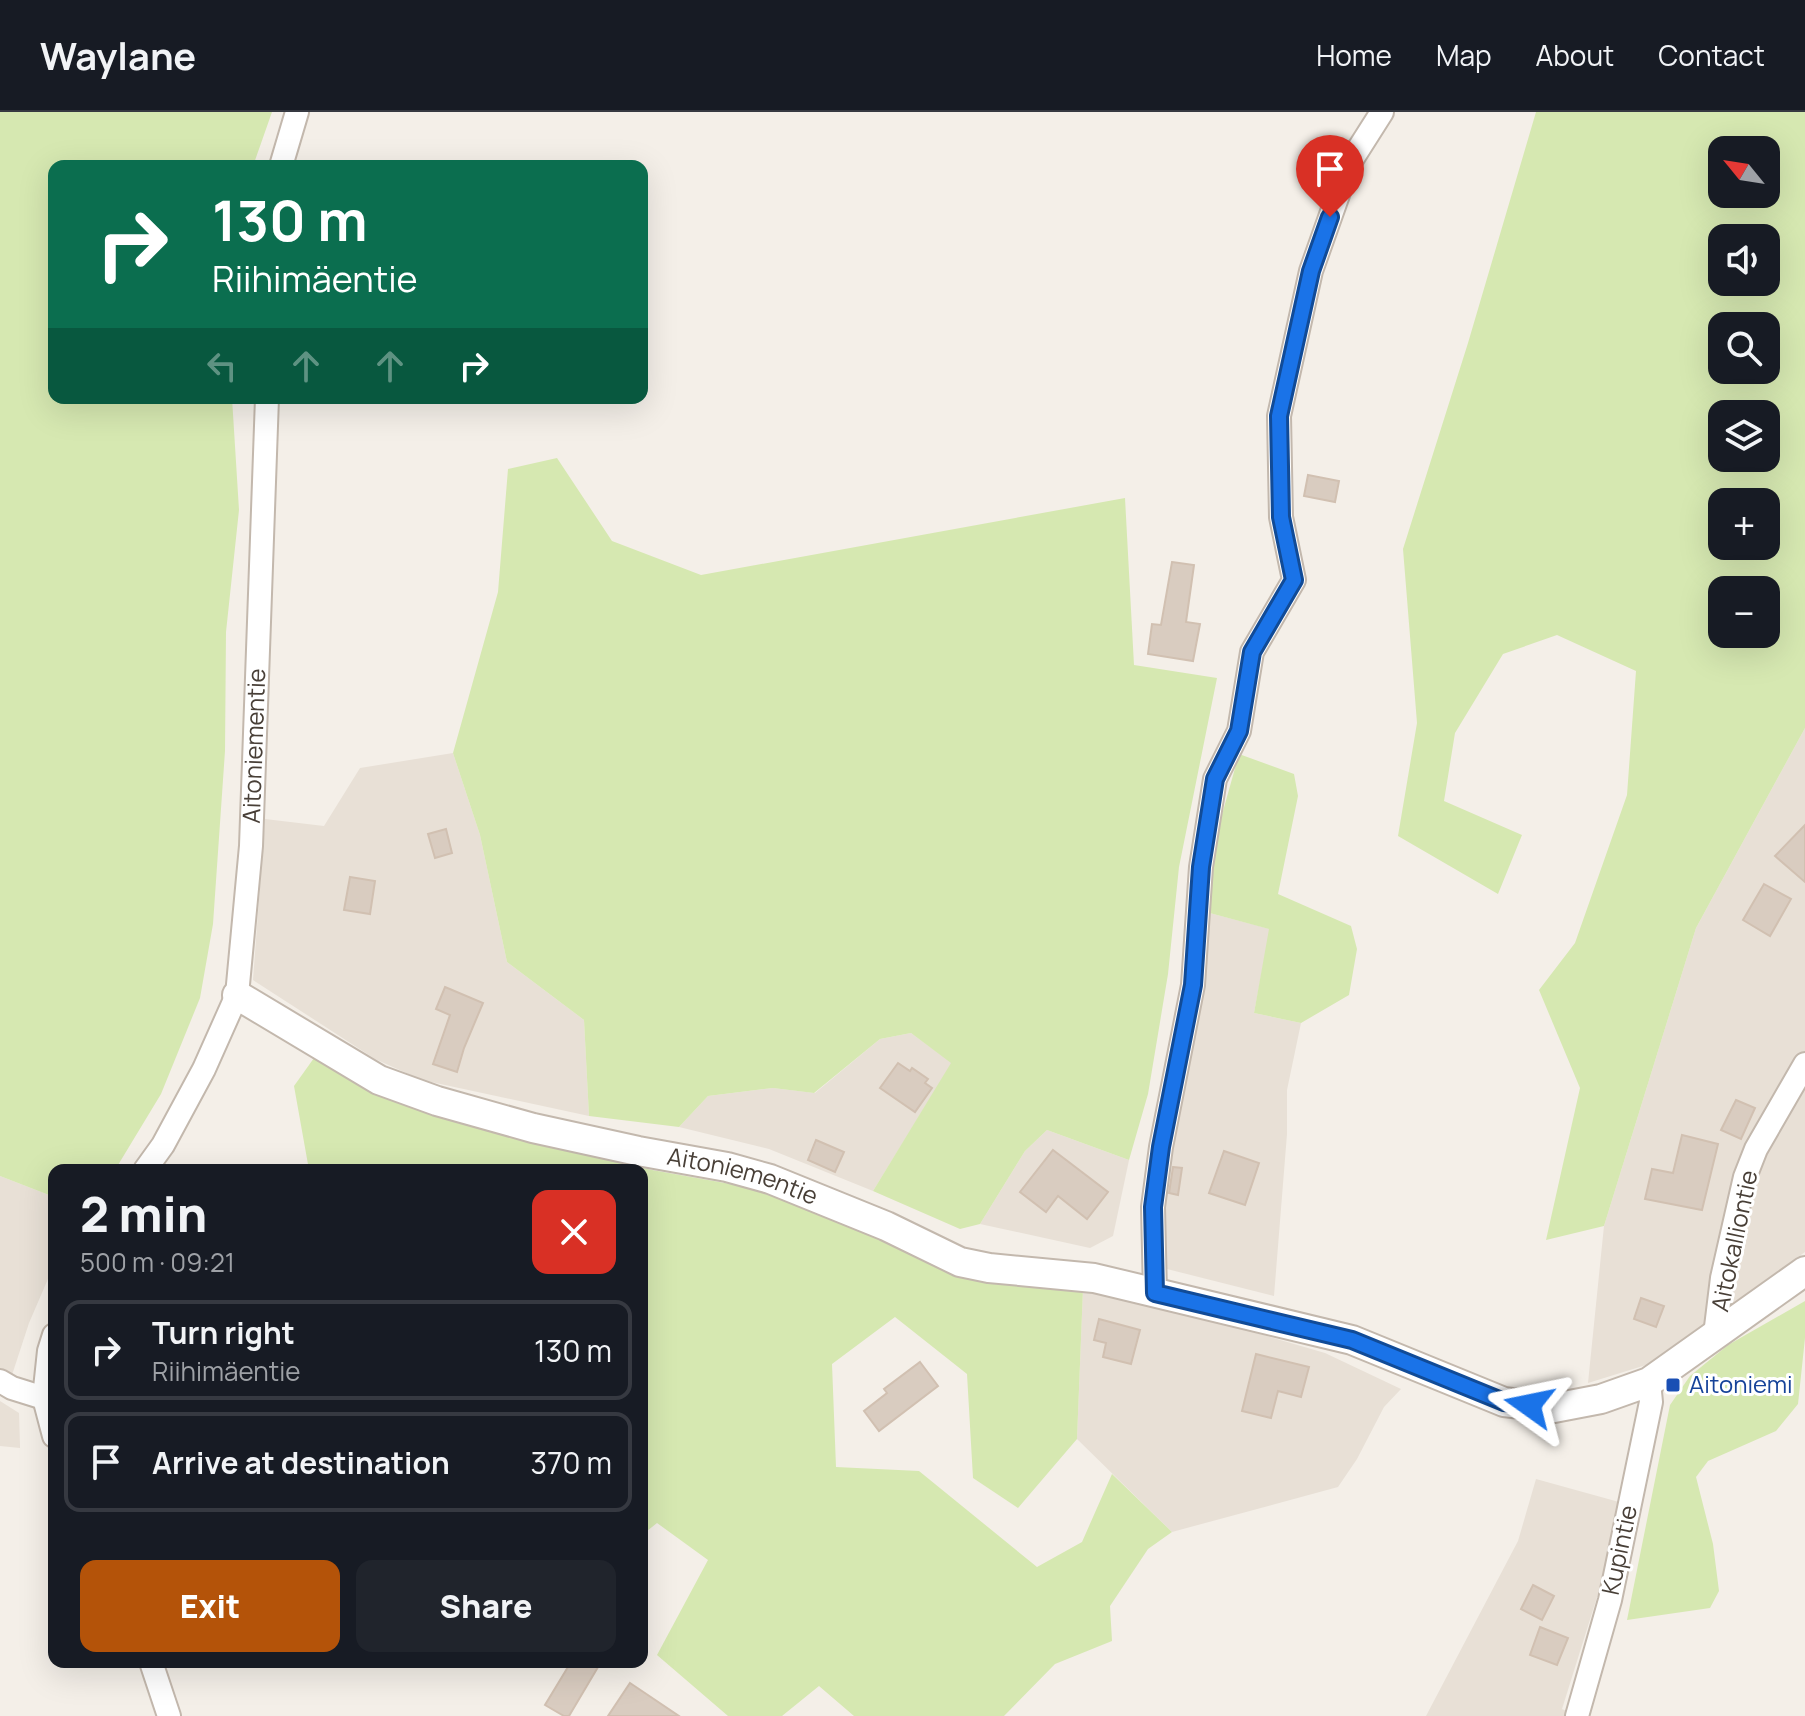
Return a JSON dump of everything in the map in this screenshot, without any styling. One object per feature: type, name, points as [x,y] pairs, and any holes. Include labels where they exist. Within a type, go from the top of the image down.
[{"type":"street","points":[[283,160],[297,112]]},
{"type":"street","points":[[1155,1293],[1153,1207],[1161,1147],[1193,985],[1201,867],[1215,779],[1239,731],[1252,652],[1294,580],[1281,517],[1279,416],[1311,271],[1349,164],[1382,112]]},
{"type":"street","name":"Aitoniementie","points":[[267,404],[251,846],[237,995],[379,1080],[437,1101],[533,1128],[727,1167],[770,1179],[886,1226],[960,1262],[989,1268],[1094,1278],[1352,1340],[1504,1402],[1554,1408],[1601,1399],[1649,1382],[1805,1271]]},
{"type":"street","points":[[149,1164],[204,1069],[237,995]]},
{"type":"street","name":"Aitokalliontie","points":[[1715,1335],[1722,1278],[1745,1177],[1756,1149],[1805,1064]]},
{"type":"street","points":[[48,1360],[44,1398],[48,1413]]},
{"type":"street","points":[[0,1381],[44,1398]]},
{"type":"street","name":"Kupintie","points":[[1577,1716],[1610,1600],[1651,1402],[1649,1382]]},
{"type":"street","points":[[153,1668],[169,1716]]},
{"type":"shaded area","points":[[1805,728],[1805,1252],[1646,1365],[1588,1383],[1604,1226],[1696,928]]},
{"type":"shaded area","points":[[453,753],[480,835],[507,962],[584,1020],[589,1116],[422,1080],[375,1059],[253,980],[265,819],[324,826],[360,768]]},
{"type":"shaded area","points":[[1206,912],[1270,929],[1254,1013],[1301,1023],[1287,1090],[1287,1134],[1274,1296],[1163,1268],[1158,1206]]},
{"type":"shaded area","points":[[911,1033],[952,1063],[873,1191],[769,1149],[679,1127],[708,1096],[773,1088],[815,1093],[880,1039]]},
{"type":"shaded area","points":[[1047,1130],[1129,1160],[1113,1236],[1090,1248],[980,1224],[1025,1151]]},
{"type":"shaded area","points":[[0,1176],[48,1195],[48,1279],[12,1375],[0,1369]]},
{"type":"shaded area","points":[[1083,1289],[1154,1303],[1325,1353],[1401,1389],[1384,1407],[1357,1459],[1338,1487],[1172,1532],[1077,1439]]},
{"type":"shaded area","points":[[0,1401],[19,1413],[20,1448],[0,1446]]},
{"type":"shaded area","points":[[1536,1479],[1619,1502],[1603,1578],[1562,1709],[1578,1716],[1426,1716],[1518,1541]]},
{"type":"green space","points":[[0,112],[272,112],[255,160],[48,160],[48,404],[232,404],[239,510],[226,632],[225,751],[213,924],[200,998],[161,1094],[119,1164],[48,1164],[48,1195],[0,1176]]},
{"type":"green space","points":[[1536,112],[1805,112],[1805,728],[1696,928],[1604,1226],[1546,1240],[1580,1088],[1539,990],[1575,943],[1627,795],[1636,671],[1557,635],[1503,654],[1455,733],[1444,801],[1522,835],[1498,894],[1398,836],[1417,723],[1403,549]]},
{"type":"green space","points":[[557,458],[612,541],[701,575],[1125,498],[1134,665],[1217,678],[1179,867],[1168,974],[1148,1094],[1129,1160],[1047,1130],[1025,1151],[980,1224],[960,1229],[873,1191],[951,1063],[911,1033],[880,1039],[814,1093],[773,1088],[708,1096],[679,1127],[589,1116],[584,1020],[507,962],[480,835],[453,753],[498,592],[508,469]]},
{"type":"green space","points":[[1239,754],[1294,774],[1298,796],[1278,894],[1351,926],[1357,949],[1349,995],[1301,1023],[1254,1013],[1269,929],[1206,912],[1216,836]]},
{"type":"green space","points":[[314,1058],[373,1089],[441,1118],[628,1164],[308,1164],[294,1086]]},
{"type":"green space","points":[[648,1169],[770,1191],[1083,1289],[1077,1439],[1018,1508],[973,1478],[967,1374],[895,1317],[832,1364],[836,1467],[919,1471],[1037,1567],[1082,1542],[1112,1474],[1172,1532],[1148,1549],[1110,1606],[1112,1641],[1055,1664],[1004,1716],[854,1716],[819,1686],[782,1716],[728,1716],[657,1655],[708,1560],[657,1523],[648,1530]]},
{"type":"green space","points":[[1805,1301],[1805,1338],[1798,1404],[1776,1431],[1708,1461],[1696,1477],[1713,1544],[1719,1591],[1710,1608],[1627,1620],[1670,1405],[1690,1376],[1728,1345]]},
{"type":"building","points":[[1308,475],[1339,481],[1335,502],[1304,496]]},
{"type":"building","points":[[1172,562],[1194,565],[1186,622],[1200,624],[1193,661],[1148,654],[1152,624],[1161,625]]},
{"type":"building","points":[[1805,825],[1805,882],[1775,856]]},
{"type":"building","points":[[446,829],[452,853],[435,858],[428,834]]},
{"type":"building","points":[[350,877],[375,881],[370,914],[344,910]]},
{"type":"building","points":[[1764,884],[1791,899],[1770,936],[1743,920]]},
{"type":"building","points":[[445,987],[483,1003],[457,1072],[433,1064],[450,1015],[436,1009]]},
{"type":"building","points":[[898,1063],[928,1079],[925,1083],[932,1088],[915,1112],[880,1088]]},
{"type":"building","points":[[1736,1100],[1755,1108],[1741,1139],[1721,1130]]},
{"type":"building","points":[[1682,1135],[1718,1144],[1702,1210],[1645,1199],[1652,1169],[1673,1173]]},
{"type":"building","points":[[816,1140],[844,1152],[835,1172],[808,1160]]},
{"type":"building","points":[[1053,1150],[1108,1192],[1087,1219],[1058,1196],[1046,1212],[1020,1192]]},
{"type":"building","points":[[1224,1151],[1259,1163],[1245,1205],[1209,1193]]},
{"type":"building","points":[[1173,1167],[1182,1168],[1178,1195],[1169,1193]]},
{"type":"building","points":[[1641,1298],[1664,1306],[1656,1327],[1634,1319]]},
{"type":"building","points":[[1099,1319],[1140,1330],[1131,1364],[1103,1357],[1106,1343],[1094,1340]]},
{"type":"building","points":[[1256,1354],[1309,1367],[1301,1397],[1278,1391],[1271,1418],[1242,1411]]},
{"type":"building","points":[[920,1362],[938,1386],[879,1431],[864,1411],[887,1393],[884,1389]]},
{"type":"building","points":[[1533,1585],[1554,1596],[1542,1620],[1521,1609]]},
{"type":"building","points":[[1540,1627],[1568,1638],[1557,1665],[1530,1655]]},
{"type":"building","points":[[567,1668],[597,1668],[569,1716],[545,1705]]},
{"type":"building","points":[[630,1683],[679,1716],[608,1716]]},
{"type":"place","name":"Aitoniemi","points":[[1673,1385]]},
{"type":"route","points":[[1330,217],[1311,271],[1279,416],[1281,517],[1294,580],[1252,652],[1239,731],[1215,779],[1201,867],[1193,985],[1161,1147],[1153,1207],[1155,1293],[1352,1340],[1504,1402],[1529,1405]]}]
